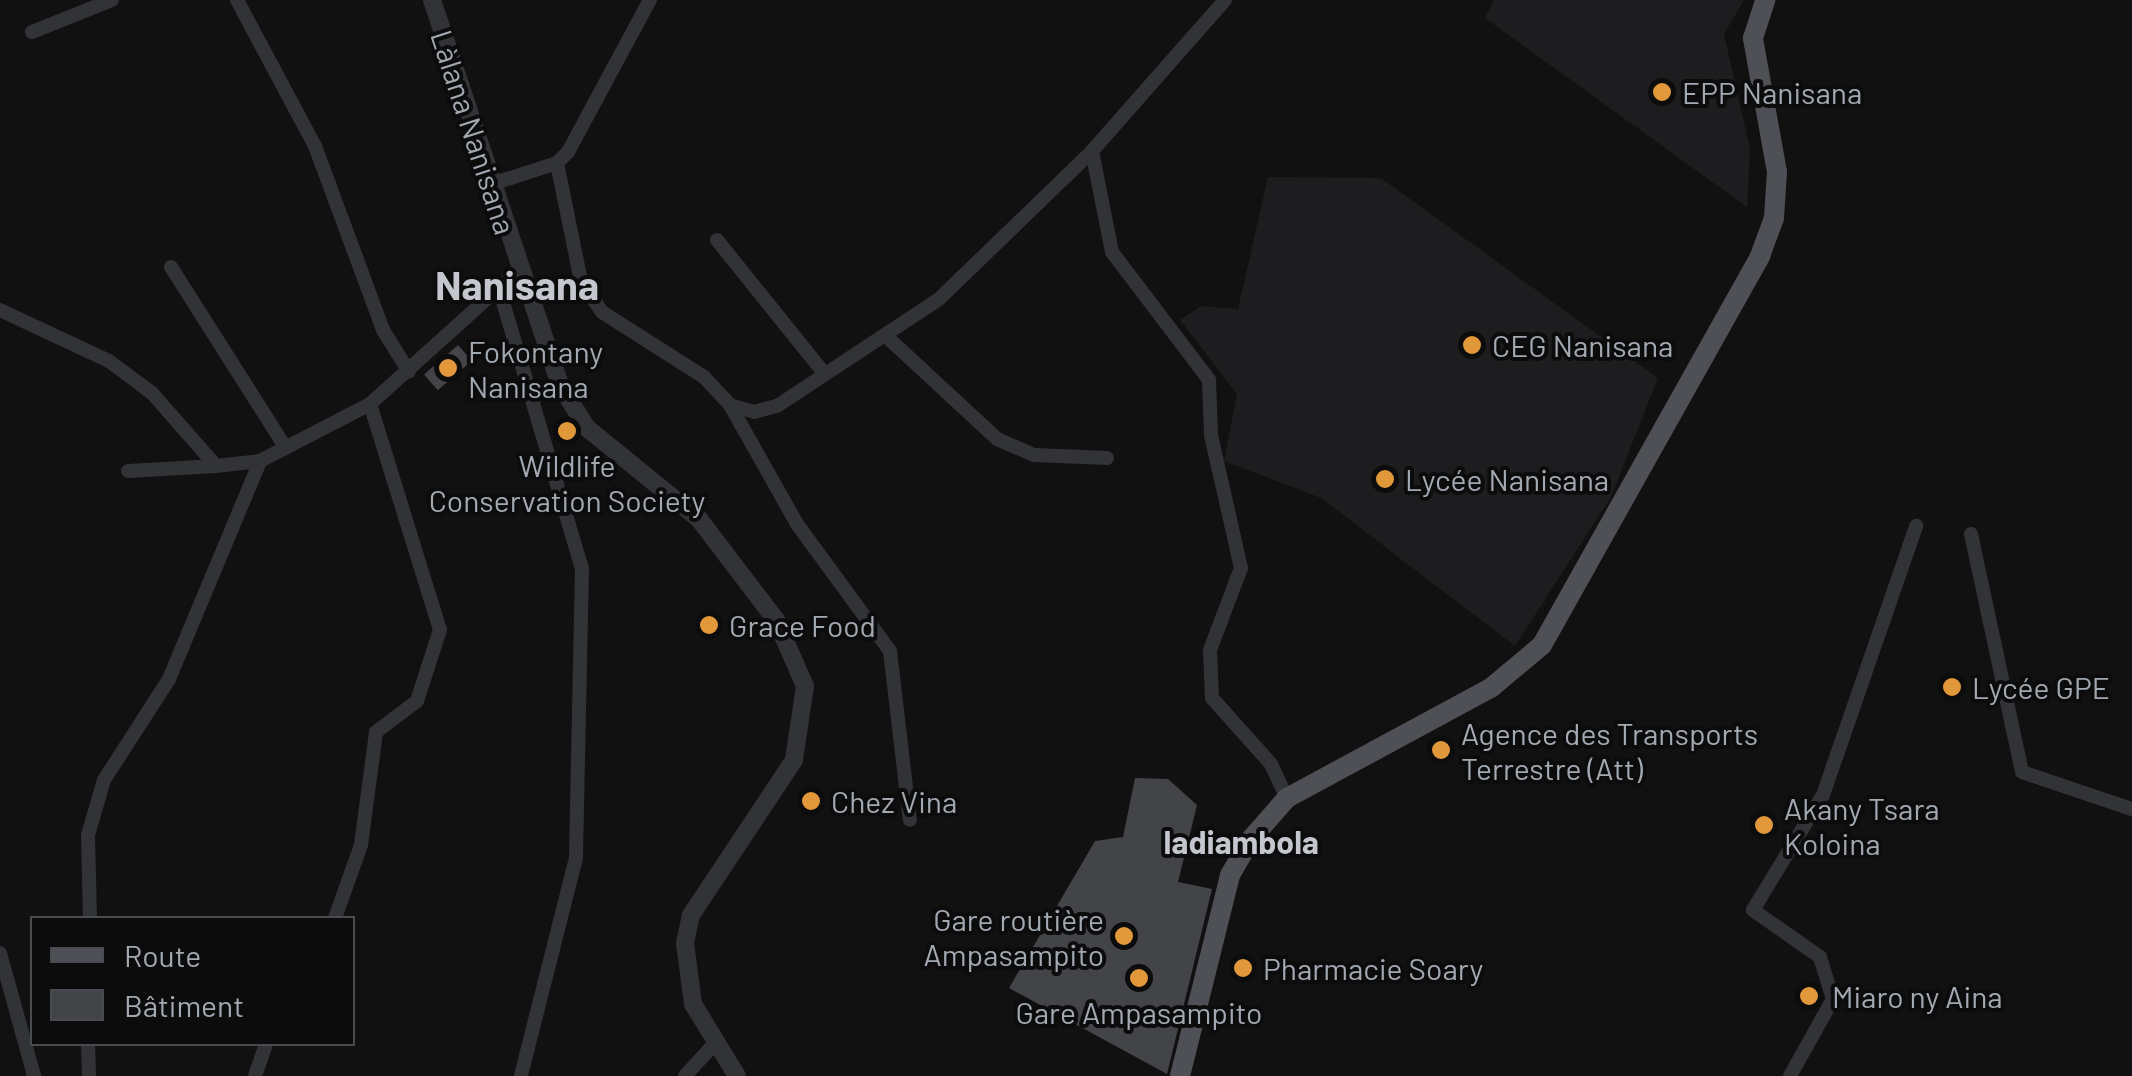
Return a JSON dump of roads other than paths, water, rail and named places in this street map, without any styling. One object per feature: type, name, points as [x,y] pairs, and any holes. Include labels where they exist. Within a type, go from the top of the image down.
[{"type":"main road","points":[[1180,1076],[1230,876],[1287,798],[1492,687],[1542,646],[1774,218],[1776,172],[1752,38],[1765,0]]},
{"type":"street","points":[[32,32],[112,0]]},
{"type":"street","points":[[236,0],[315,146],[382,330],[409,372]]},
{"type":"street","name":"Làlana Nanisana","points":[[432,0],[560,385],[587,428],[700,519],[776,620],[805,686],[794,760],[691,915],[686,971],[714,1043],[737,1076]]},
{"type":"street","points":[[492,184],[556,163],[650,0]]},
{"type":"street","points":[[730,406],[776,406],[823,372],[887,337],[988,256],[1092,151],[1225,0]]},
{"type":"street","points":[[1092,151],[1112,252],[1209,380],[1210,435],[1242,568],[1210,650],[1212,698],[1271,764],[1287,798]]},
{"type":"street","points":[[556,163],[581,281],[602,312],[704,377],[730,406],[797,524],[890,651],[910,820]]},
{"type":"street","points":[[717,240],[823,372]]},
{"type":"street","points":[[172,267],[286,448]]},
{"type":"street","points":[[128,471],[260,461],[286,448],[370,404],[500,292],[519,270]]},
{"type":"street","points":[[500,292],[582,568],[576,858],[521,1076]]},
{"type":"street","points":[[0,310],[109,361],[152,394],[216,466]]},
{"type":"street","points":[[887,337],[997,439],[1034,455],[1107,458]]},
{"type":"street","points":[[335,916],[361,846],[376,732],[417,701],[440,630],[370,404]]},
{"type":"street","points":[[90,916],[88,835],[104,780],[169,678],[260,461]]},
{"type":"street","points":[[1790,1076],[1834,1000],[1820,957],[1752,910],[1823,795],[1916,526]]},
{"type":"street","points":[[1972,534],[2022,772],[2132,809]]},
{"type":"street","points":[[0,953],[34,1076]]},
{"type":"street","points":[[685,1076],[714,1043]]},
{"type":"street","points":[[88,1046],[88,1076]]},
{"type":"street","points":[[256,1076],[265,1046]]},
{"type":"place","name":"EPP Nanisana","points":[[1662,92]]},
{"type":"place","name":"CEG Nanisana","points":[[1472,345]]},
{"type":"place","name":"Fokontany Nanisana","points":[[448,368]]},
{"type":"place","name":"Wildlife Conservation Society","points":[[567,431]]},
{"type":"place","name":"Lycée Nanisana","points":[[1385,479]]},
{"type":"place","name":"Grace Food","points":[[709,625]]},
{"type":"place","name":"Lycée GPE","points":[[1952,687]]},
{"type":"place","name":"Agence des Transports Terrestre (Att)","points":[[1441,750]]},
{"type":"place","name":"Chez Vina","points":[[811,801]]},
{"type":"place","name":"Akany Tsara Koloina","points":[[1764,825]]},
{"type":"place","name":"Gare routière Ampasampito","points":[[1124,936]]},
{"type":"place","name":"Pharmacie Soary","points":[[1243,968]]},
{"type":"place","name":"Gare Ampasampito","points":[[1139,978]]},
{"type":"place","name":"Miaro ny Aina","points":[[1809,996]]},
{"type":"district","name":"Nanisana","points":[[517,284]]},
{"type":"district","name":"Iadiambola","points":[[1241,841]]}]
